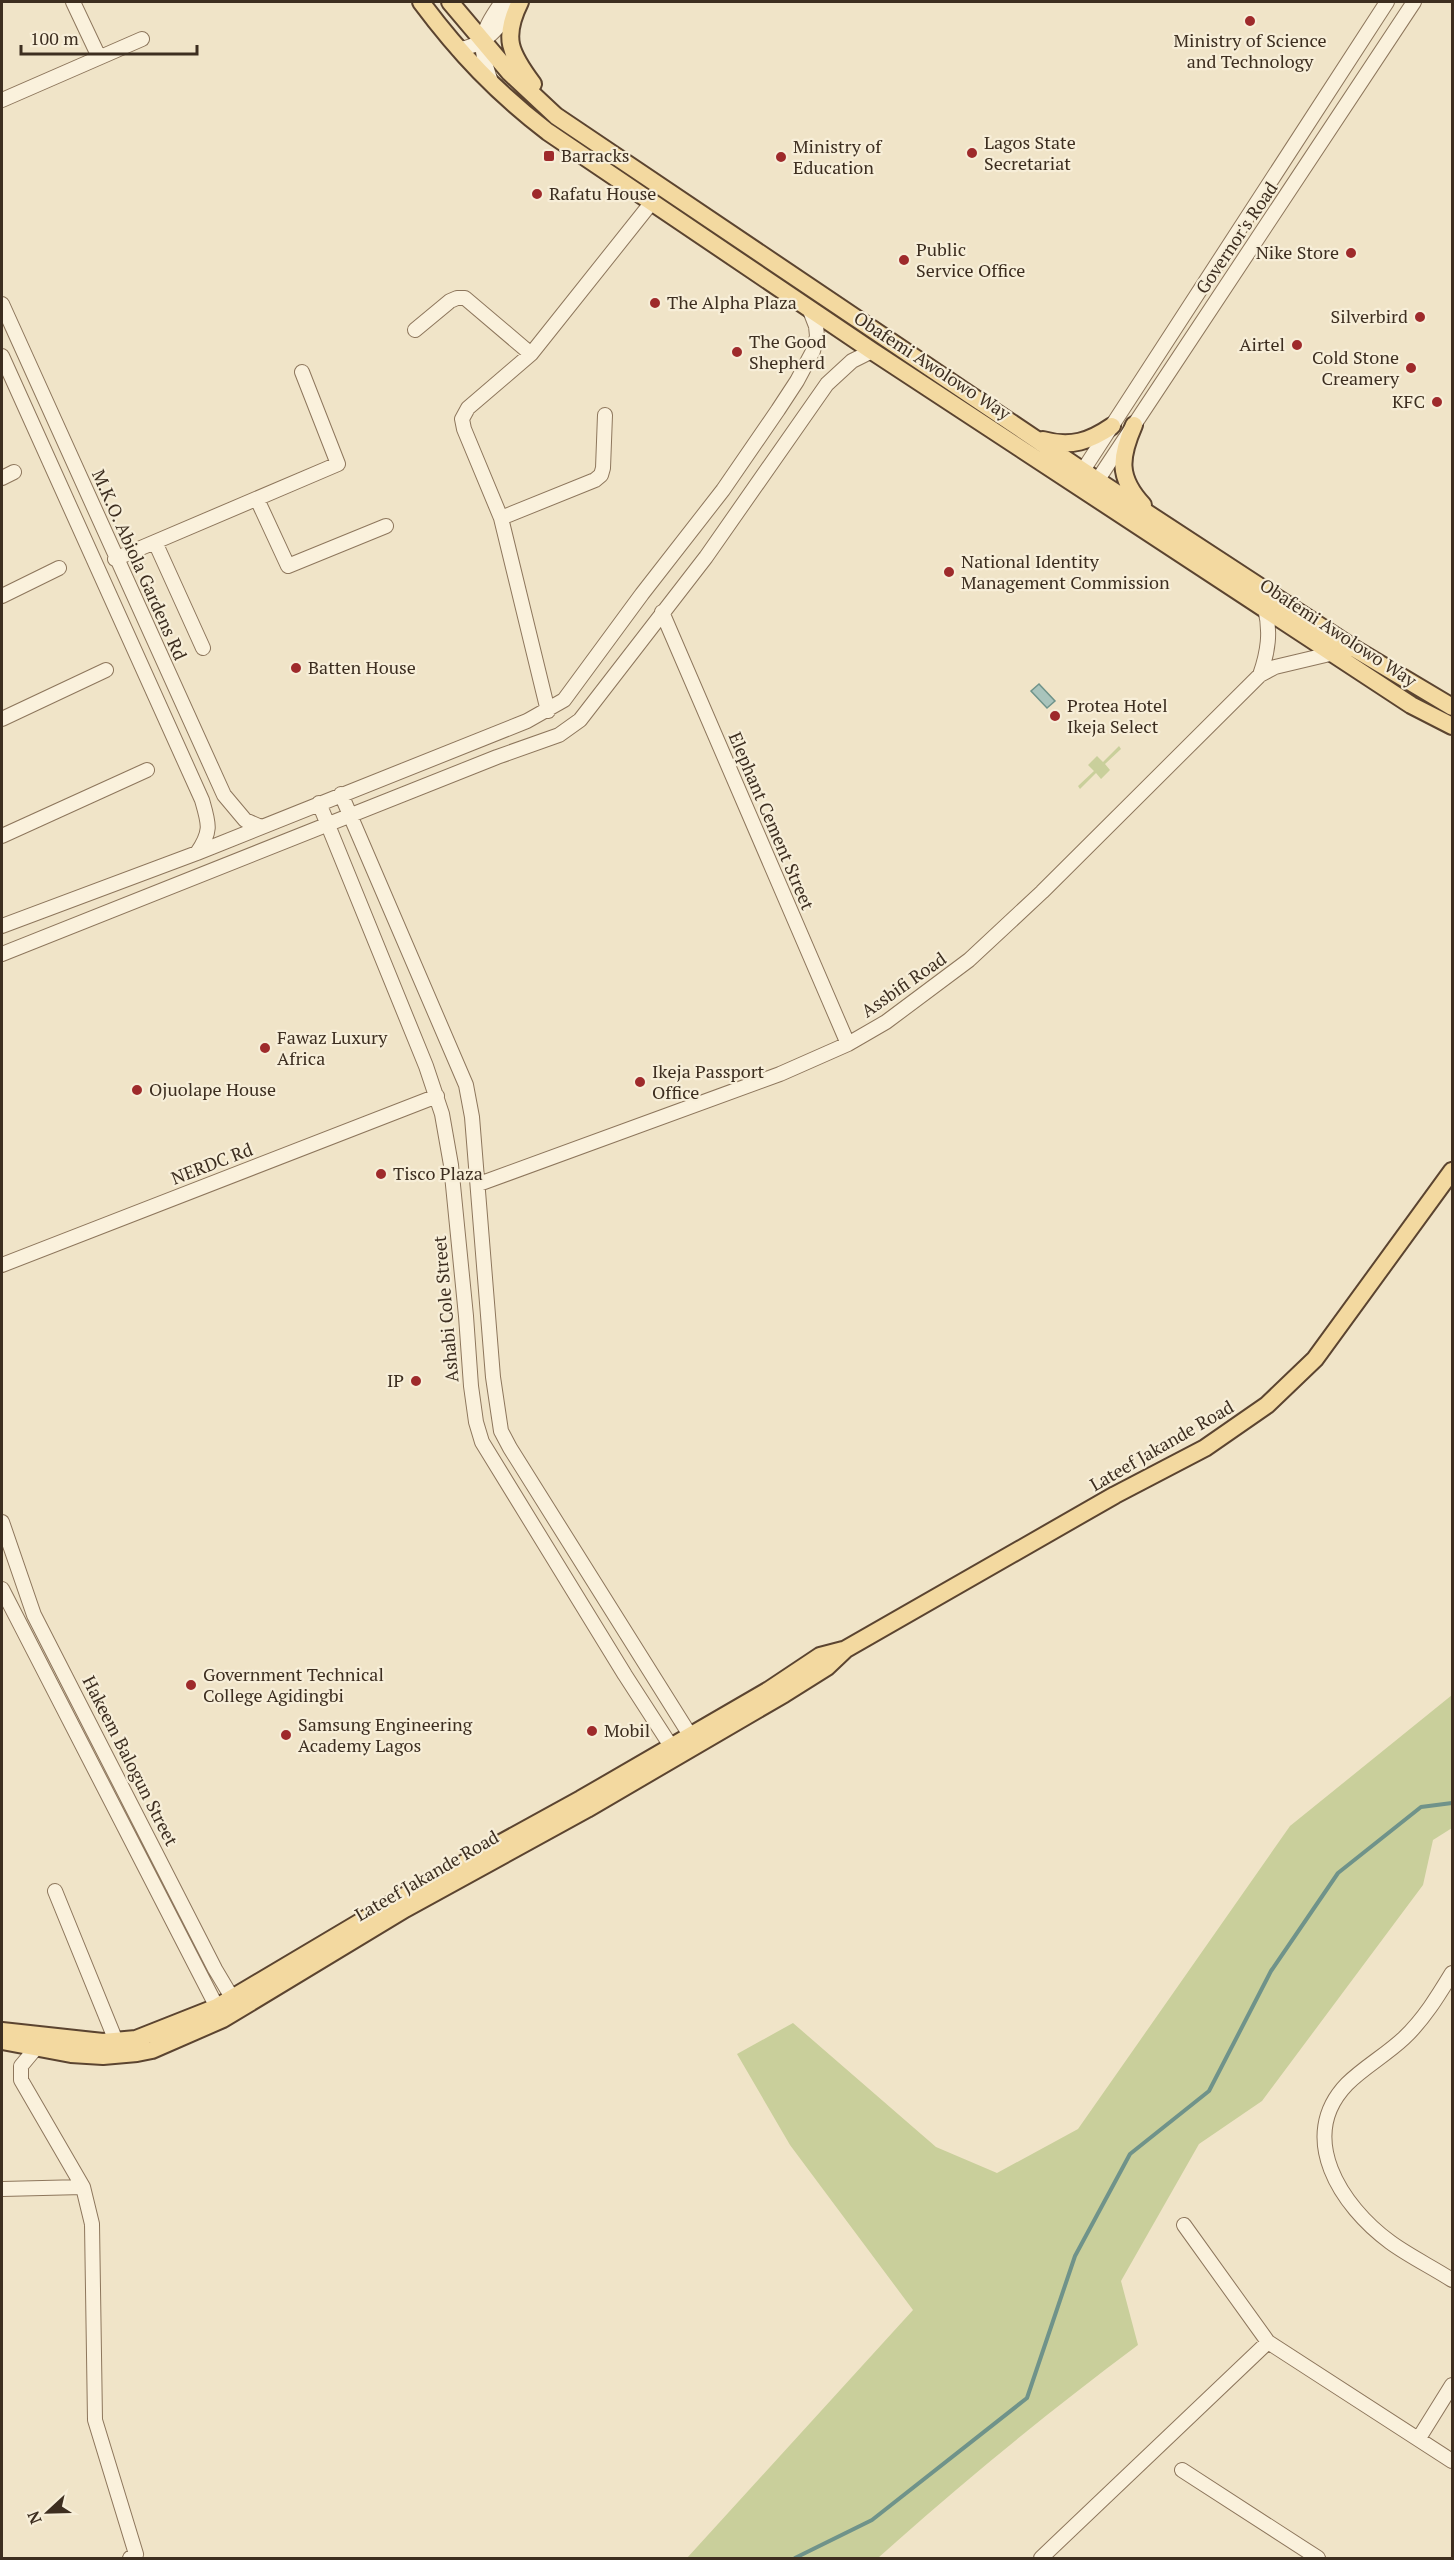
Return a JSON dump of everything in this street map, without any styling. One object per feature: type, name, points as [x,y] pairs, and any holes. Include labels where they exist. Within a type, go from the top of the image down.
[{"type":"main road","name":"Obafemi Awolowo Way","points":[[421,2],[492,87],[548,132],[872,351],[1093,487],[1265,608],[1412,705],[1452,726]]},
{"type":"main road","name":"Obafemi Awolowo Way","points":[[450,2],[510,73],[556,116],[1035,438],[1078,478]]},
{"type":"main road","points":[[518,2],[509,34],[512,50],[518,64],[556,116]]},
{"type":"main road","points":[[1134,424],[1125,445],[1122,461],[1124,475],[1138,499],[1154,517]]},
{"type":"main road","points":[[1035,438],[1060,444],[1077,443],[1095,438],[1112,426]]},
{"type":"main road","name":"Obafemi Awolowo Way","points":[[1093,487],[1154,517],[1355,650],[1452,707]]},
{"type":"main road","name":"Lateef Jakande Road","points":[[2,2042],[103,2056],[137,2054],[152,2050],[587,1809],[674,1750],[819,1672],[846,1649],[1115,1495],[1205,1448],[1267,1405],[1316,1359],[1452,1171]]},
{"type":"main road","name":"Lateef Jakande Road","points":[[2,2030],[73,2039],[116,2041],[147,2036],[220,2013]]},
{"type":"street","points":[[74,2],[99,57]]},
{"type":"street","points":[[492,87],[481,40],[487,23],[502,2]]},
{"type":"street","points":[[458,49],[468,48],[497,29],[518,2]]},
{"type":"street","name":"Governor's Road","points":[[1078,478],[1387,2]]},
{"type":"street","name":"Governor's Road","points":[[1093,487],[1414,2]]},
{"type":"street","points":[[2,100],[142,39]]},
{"type":"street","points":[[548,711],[501,518],[464,429],[462,419],[468,408],[531,354],[652,202]]},
{"type":"street","points":[[415,330],[450,301],[465,298],[531,354]]},
{"type":"street","name":"M.K.O. Abiola Gardens Rd","points":[[2,304],[115,559],[224,795],[245,820],[261,827]]},
{"type":"street","points":[[2,926],[197,853],[548,711],[564,700],[723,490],[778,410],[813,351],[816,326],[809,308]]},
{"type":"street","points":[[2,954],[559,735],[579,720],[706,557],[818,394],[841,370],[861,355],[872,351]]},
{"type":"street","points":[[2,356],[202,800],[209,825],[206,839],[197,853]]},
{"type":"street","points":[[115,559],[339,464],[302,372]]},
{"type":"street","points":[[778,410],[798,423]]},
{"type":"street","points":[[501,518],[595,480],[601,475],[605,415]]},
{"type":"street","points":[[39,438],[58,430]]},
{"type":"street","points":[[257,499],[288,566],[386,526]]},
{"type":"street","points":[[155,542],[203,648]]},
{"type":"street","points":[[2,596],[59,568]]},
{"type":"street","points":[[1260,675],[1268,642],[1265,608]]},
{"type":"street","name":"Elephant Cement Street","points":[[662,612],[848,1044]]},
{"type":"street","points":[[1260,675],[1275,668],[1334,653]]},
{"type":"street","points":[[2,719],[106,670]]},
{"type":"street","name":"Assbifi Road","points":[[479,1184],[780,1074],[848,1044],[886,1022],[969,960],[1042,892],[1260,675]]},
{"type":"street","points":[[2,836],[147,770]]},
{"type":"street","points":[[341,794],[466,1085],[479,1184],[493,1377],[501,1431],[693,1740]]},
{"type":"street","name":"Ashabi Cole Street","points":[[319,803],[359,899],[442,1114],[450,1165],[471,1386],[476,1422],[482,1442],[631,1685],[674,1750]]},
{"type":"street","points":[[359,899],[382,889]]},
{"type":"street","name":"NERDC Rd","points":[[2,1265],[436,1096]]},
{"type":"street","name":"Hakeem Balogun Street","points":[[2,1522],[34,1615],[236,2004]]},
{"type":"street","name":"Hakeem Balogun Street","points":[[2,1589],[220,2013]]},
{"type":"street","points":[[631,1685],[651,1673]]},
{"type":"street","points":[[131,1841],[147,1833]]},
{"type":"street","points":[[55,1892],[116,2041]]},
{"type":"street","points":[[1452,1973],[1435,2002],[1404,2038],[1347,2084],[1329,2107],[1323,2127],[1324,2149],[1332,2175],[1352,2206],[1389,2241],[1452,2280]]},
{"type":"street","points":[[36,2048],[21,2066],[21,2080],[83,2187],[92,2224],[95,2421],[133,2556]]},
{"type":"street","points":[[2,2189],[83,2187]]},
{"type":"street","points":[[1184,2225],[1268,2342],[1452,2461]]},
{"type":"street","points":[[1041,2559],[1268,2342]]},
{"type":"street","points":[[1419,2438],[1452,2385]]},
{"type":"street","points":[[1182,2470],[1318,2559]]},
{"type":"green space","points":[[1119,746],[1121,749],[1105,764],[1110,770],[1101,779],[1096,773],[1080,789],[1078,786],[1094,771],[1088,765],[1097,756],[1103,762]]},
{"type":"green space","points":[[1452,1695],[1452,1828],[1433,1840],[1423,1885],[1262,2101],[1199,2144],[1121,2281],[1138,2345],[1006,2448],[878,2558],[687,2558],[913,2310],[790,2145],[737,2054],[793,2023],[936,2147],[997,2173],[1078,2129],[1290,1826]]},
{"type":"water","points":[[1039,684],[1055,701],[1047,708],[1031,691]]},
{"type":"waterway","points":[[795,2558],[872,2520],[1027,2398],[1075,2256],[1130,2154],[1209,2091],[1271,1971],[1338,1873],[1421,1807],[1452,1803]]},
{"type":"place","name":"Ministry of Science and Technology","points":[[1250,21]]},
{"type":"place","name":"Lagos State Secretariat","points":[[972,153]]},
{"type":"place","name":"Barracks","points":[[549,156]]},
{"type":"place","name":"Ministry of Education","points":[[781,157]]},
{"type":"place","name":"Rafatu House","points":[[537,194]]},
{"type":"place","name":"Nike Store","points":[[1351,253]]},
{"type":"place","name":"Public Service Office","points":[[904,260]]},
{"type":"place","name":"The Alpha Plaza","points":[[655,303]]},
{"type":"place","name":"Silverbird","points":[[1420,317]]},
{"type":"place","name":"Airtel","points":[[1297,345]]},
{"type":"place","name":"The Good Shepherd","points":[[737,352]]},
{"type":"place","name":"Cold Stone Creamery","points":[[1411,368]]},
{"type":"place","name":"KFC","points":[[1437,402]]},
{"type":"place","name":"National Identity Management Commission","points":[[949,572]]},
{"type":"place","name":"Batten House","points":[[296,668]]},
{"type":"place","name":"Protea Hotel Ikeja Select","points":[[1055,716]]},
{"type":"place","name":"Fawaz Luxury Africa","points":[[265,1048]]},
{"type":"place","name":"Ikeja Passport Office","points":[[640,1082]]},
{"type":"place","name":"Ojuolape House","points":[[137,1090]]},
{"type":"place","name":"Tisco Plaza","points":[[381,1174]]},
{"type":"place","name":"IP","points":[[416,1381]]},
{"type":"place","name":"Government Technical College Agidingbi","points":[[191,1685]]},
{"type":"place","name":"Mobil","points":[[592,1731]]},
{"type":"place","name":"Samsung Engineering Academy Lagos","points":[[286,1735]]}]
